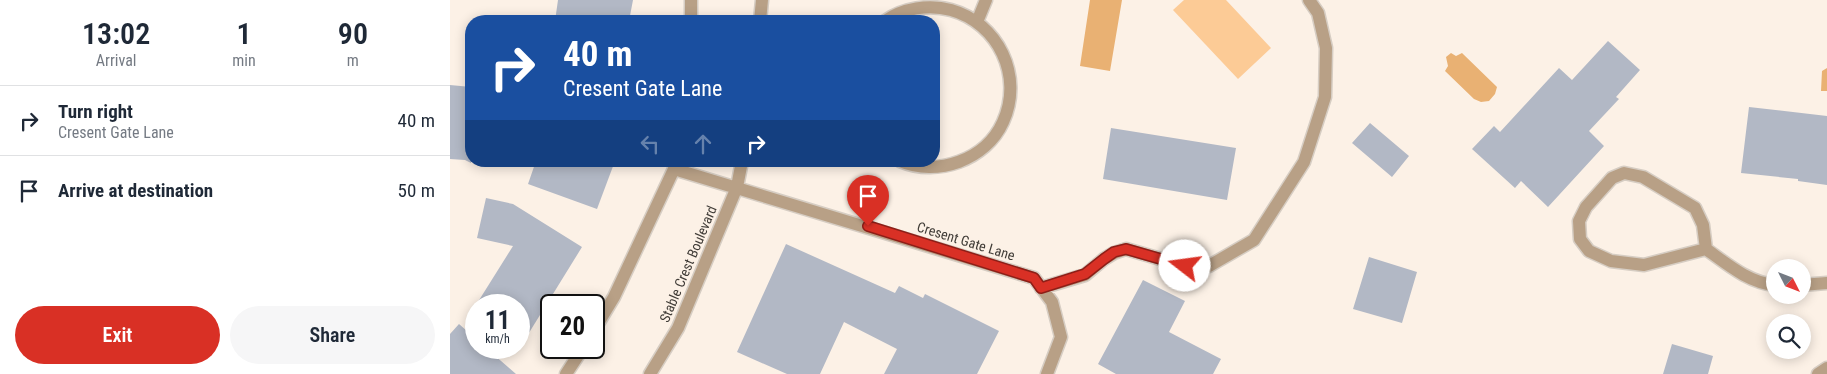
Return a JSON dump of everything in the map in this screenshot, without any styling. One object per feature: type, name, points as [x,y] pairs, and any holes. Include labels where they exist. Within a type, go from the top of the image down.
[{"type":"street","points":[[691,0],[691,15]]},
{"type":"street","points":[[761,15],[762,0]]},
{"type":"street","points":[[977,22],[986,0]]},
{"type":"street","points":[[1041,288],[1085,274],[1114,252],[1126,249],[1185,266],[1209,266],[1254,240],[1304,162],[1325,97],[1326,48],[1318,13],[1310,0]]},
{"type":"street","points":[[897,15],[907,10],[925,7],[943,8],[961,13],[977,22],[991,34],[1002,49],[1008,67],[1011,86],[1003,122],[992,138],[979,151],[962,161],[940,166]]},
{"type":"street","points":[[605,312],[614,297],[674,167]]},
{"type":"street","name":"Cresent Gate Lane","points":[[681,167],[737,187],[1034,278],[1052,302],[1061,337],[1047,374]]},
{"type":"street","name":"Stable Crest Boulevard","points":[[650,374],[678,328],[737,187],[741,167]]},
{"type":"street","points":[[1706,249],[1644,265],[1611,261],[1589,251],[1580,239],[1579,221],[1586,207],[1612,178],[1624,173],[1643,177],[1695,208],[1703,225],[1706,249],[1741,273],[1766,284]]},
{"type":"street","points":[[1811,284],[1827,283]]},
{"type":"street","points":[[566,374],[576,359]]},
{"type":"street","points":[[1818,374],[1827,368]]},
{"type":"shaded area","points":[[1090,0],[1122,0],[1110,71],[1080,66]]},
{"type":"shaded area","points":[[1184,0],[1226,0],[1271,48],[1238,79],[1173,10]]},
{"type":"shaded area","points":[[1451,53],[1456,56],[1462,53],[1497,87],[1495,94],[1489,101],[1481,102],[1474,99],[1445,71],[1448,66],[1446,57]]},
{"type":"shaded area","points":[[1827,68],[1827,91],[1821,91],[1822,71]]},
{"type":"building","points":[[558,0],[633,0],[630,15],[556,15]]},
{"type":"building","points":[[1608,41],[1640,70],[1616,97],[1619,99],[1589,131],[1604,146],[1548,207],[1521,181],[1515,188],[1472,149],[1494,126],[1500,132],[1559,68],[1572,80]]},
{"type":"building","points":[[450,85],[465,86],[465,160],[450,159]]},
{"type":"building","points":[[1749,107],[1827,116],[1827,185],[1798,181],[1798,179],[1741,173]]},
{"type":"building","points":[[1370,123],[1409,156],[1392,177],[1352,143]]},
{"type":"building","points":[[1111,128],[1236,148],[1227,200],[1103,179]]},
{"type":"building","points":[[534,167],[613,167],[597,209],[528,184]]},
{"type":"building","points":[[486,198],[513,204],[582,247],[553,294],[540,294],[540,315],[530,331],[530,294],[483,294],[513,246],[477,238]]},
{"type":"building","points":[[786,244],[895,293],[899,286],[923,298],[925,294],[999,331],[977,374],[884,374],[897,349],[844,322],[820,374],[787,374],[737,352]]},
{"type":"building","points":[[1369,257],[1417,272],[1402,323],[1353,309]]},
{"type":"building","points":[[1143,280],[1185,301],[1169,332],[1221,359],[1213,374],[1116,374],[1098,364]]},
{"type":"building","points":[[459,324],[465,329],[465,359],[499,359],[516,374],[450,374],[450,334]]},
{"type":"building","points":[[1672,344],[1713,356],[1708,374],[1663,374]]},
{"type":"route","points":[[868,226],[1034,278],[1041,288],[1085,274],[1114,252],[1126,249],[1185,266]]}]
